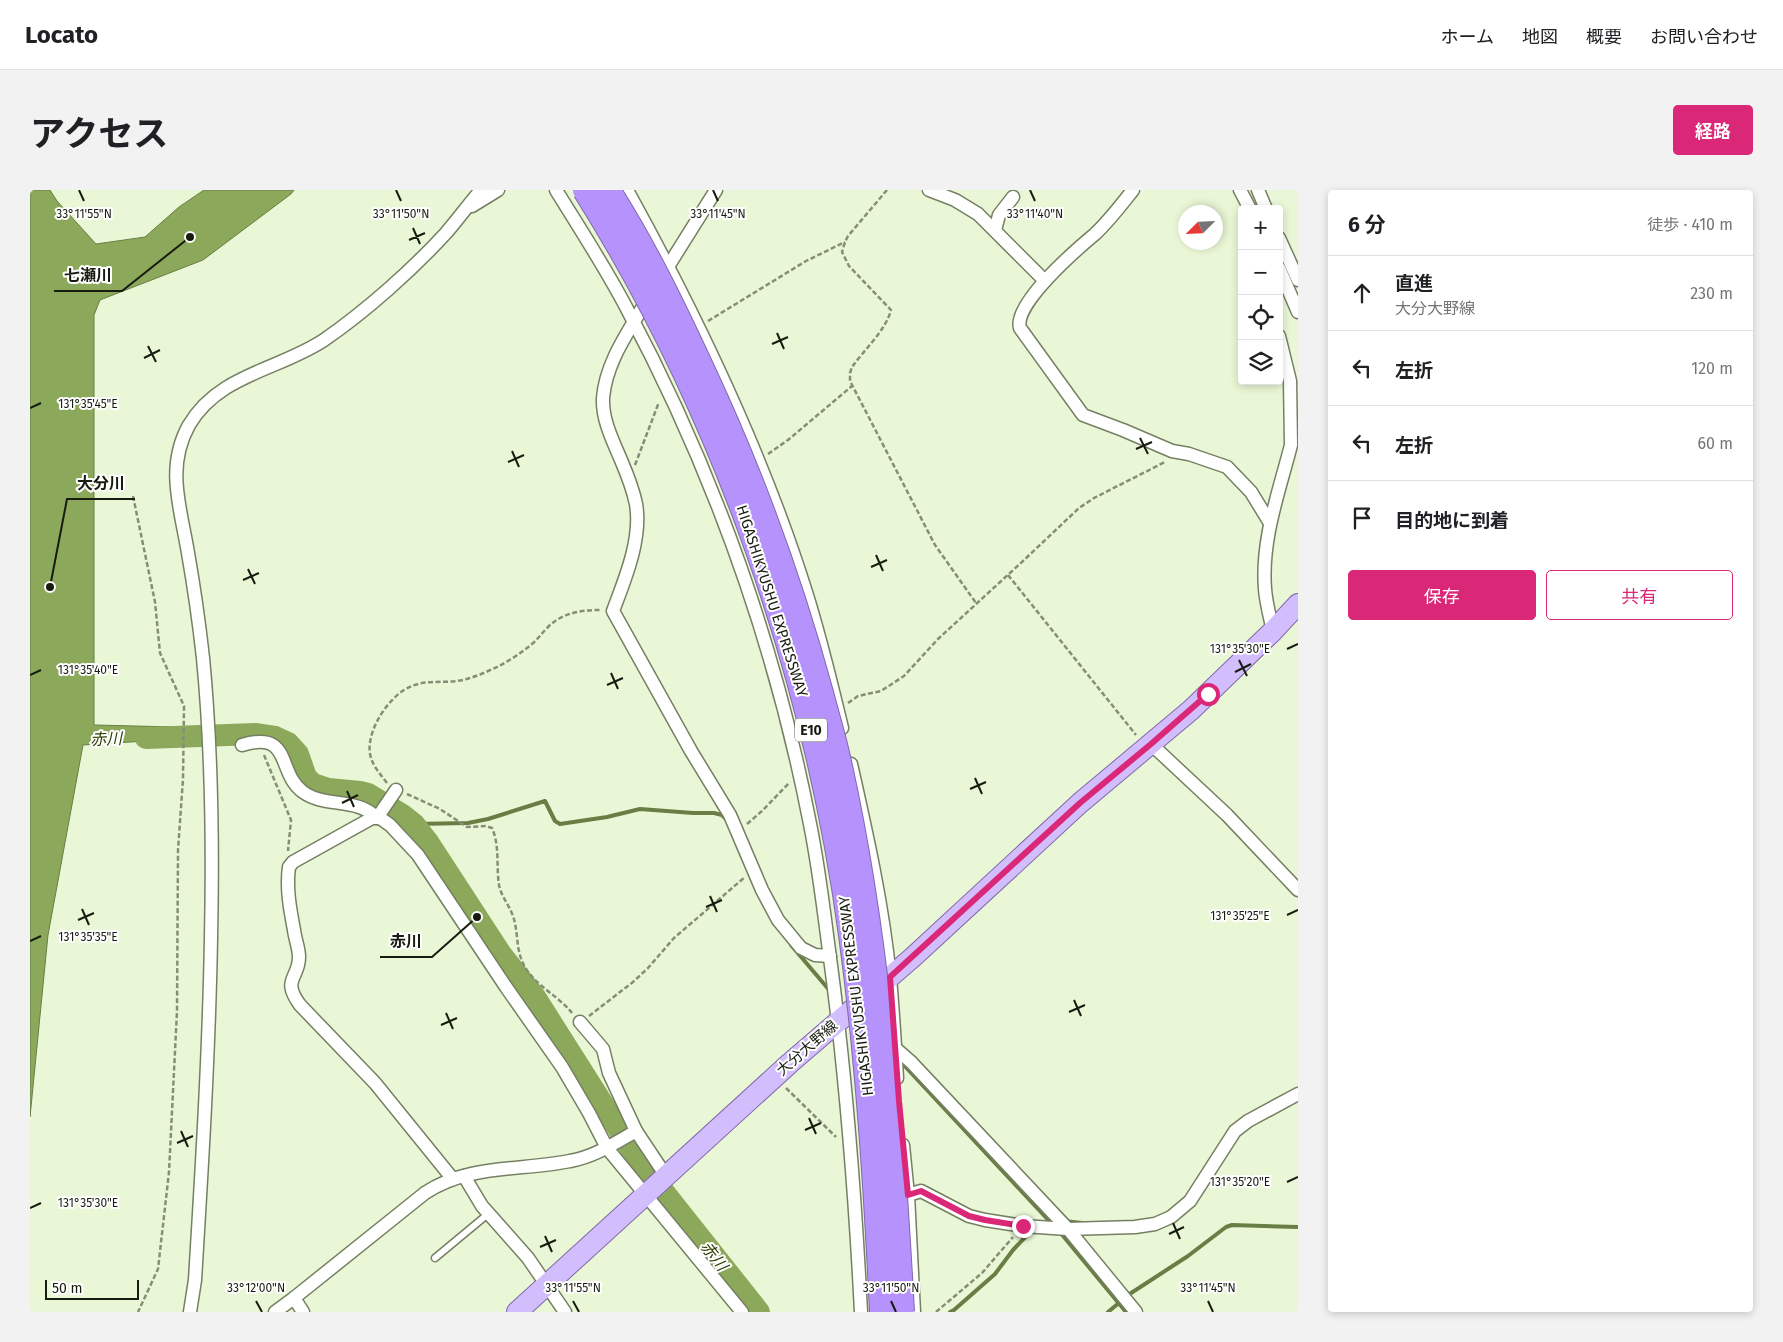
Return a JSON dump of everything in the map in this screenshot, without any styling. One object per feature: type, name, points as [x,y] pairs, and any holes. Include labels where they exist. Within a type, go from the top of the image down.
[{"type":"highway","name":"HIGASHIKYUSHU EXPRESSWAY","points":[[586,190],[644,291],[706,420],[768,579],[799,677],[832,823],[851,934],[869,1099],[882,1312]]},
{"type":"highway","name":"HIGASHIKYUSHU EXPRESSWAY","points":[[608,190],[664,274],[755,489],[784,568],[810,652],[839,760],[861,876],[880,1018],[893,1170],[902,1312]]},
{"type":"highway","points":[[615,190],[664,274]]},
{"type":"main road","name":"大分大野線","points":[[517,1312],[773,1078],[890,977],[1080,803],[1197,704],[1273,631],[1298,604]]},
{"type":"street","points":[[190,1312],[194,1280],[208,1047],[212,880],[210,745],[192,577],[176,492],[180,447],[190,425],[215,396],[230,384],[299,354],[323,340],[403,276],[446,233],[481,190]]},
{"type":"street","points":[[463,212],[498,190]]},
{"type":"street","points":[[556,190],[603,264],[680,416],[731,540],[777,685],[810,821],[839,1021],[851,1152],[861,1312]]},
{"type":"street","points":[[627,190],[664,274],[698,327],[758,460],[783,523],[807,593],[838,708],[872,860],[890,977],[908,1195],[914,1312]]},
{"type":"street","points":[[716,190],[612,362],[603,400],[607,425],[629,481],[636,505],[635,535],[627,570],[613,611],[691,751],[730,815],[767,900],[778,920],[793,941],[801,948],[810,953],[830,956]]},
{"type":"street","points":[[929,190],[955,200],[972,210],[995,230],[1045,281]]},
{"type":"street","points":[[1133,190],[1111,217],[1045,281],[1025,308],[1018,324],[1079,411],[1086,417],[1123,430],[1172,451],[1192,454],[1231,470],[1251,492],[1270,523]]},
{"type":"street","points":[[1240,190],[1248,205]]},
{"type":"street","points":[[1258,190],[1264,205]]},
{"type":"street","points":[[995,230],[999,216],[1013,197]]},
{"type":"street","points":[[1283,247],[1298,280]]},
{"type":"street","points":[[1283,277],[1298,312]]},
{"type":"street","points":[[1273,631],[1267,606],[1264,579],[1265,558],[1270,523],[1291,439],[1290,381],[1280,340]]},
{"type":"street","points":[[242,745],[258,741],[267,742],[279,751],[294,783],[307,794],[323,801],[363,807],[390,825],[418,855],[562,1067],[590,1113],[607,1148],[742,1312]]},
{"type":"street","points":[[1149,746],[1227,815],[1298,890]]},
{"type":"street","points":[[377,818],[396,790]]},
{"type":"street","points":[[377,818],[372,818],[293,862],[288,870],[289,905],[299,958],[291,981],[294,996],[306,1011],[376,1083],[488,1214],[519,1247],[565,1312]]},
{"type":"street","points":[[580,1022],[603,1049],[608,1073],[636,1130],[666,1176]]},
{"type":"street","points":[[895,1048],[912,1062],[1068,1229],[1136,1312]]},
{"type":"street","points":[[908,1195],[921,1191],[969,1216],[1021,1225],[1068,1229],[1146,1226],[1163,1221],[1184,1208],[1196,1194],[1235,1130],[1298,1094]]},
{"type":"street","points":[[275,1312],[425,1193],[458,1177],[513,1167],[570,1161],[607,1148],[636,1130]]},
{"type":"street","points":[[294,1298],[303,1312]]},
{"type":"lane","points":[[435,1258],[488,1214]]},
{"type":"path","points":[[887,190],[845,242],[842,252],[847,264],[891,310],[882,328],[852,367],[850,378],[852,386],[935,545],[976,603]]},
{"type":"path","points":[[698,327],[806,261],[845,242]]},
{"type":"path","points":[[758,460],[788,440],[852,386]]},
{"type":"path","points":[[629,481],[660,398]]},
{"type":"path","points":[[838,708],[858,696],[881,691],[898,680],[938,639],[1079,508],[1094,498],[1161,464],[1168,459],[1172,451]]},
{"type":"path","points":[[133,496],[155,602],[160,653],[184,706],[183,779],[178,850],[177,1011],[169,1172],[158,1269],[138,1312]]},
{"type":"path","points":[[1008,575],[1149,746]]},
{"type":"path","points":[[613,611],[586,610],[570,614],[554,622],[522,652],[492,669],[465,680],[422,683],[411,686],[396,696],[377,722],[369,751],[371,759],[380,774],[396,790],[440,808],[467,827],[486,826],[492,828],[498,860],[499,886],[513,916],[523,963],[539,984],[559,999],[580,1022],[626,988],[648,968],[674,938],[754,870]]},
{"type":"path","points":[[258,741],[291,820],[288,870]]},
{"type":"path","points":[[773,1078],[790,1091],[851,1152]]},
{"type":"path","points":[[936,1312],[982,1274],[1021,1225]]},
{"type":"water","points":[[30,190],[50,190],[57,201],[96,244],[145,237],[179,207],[204,190],[294,190],[203,260],[100,300],[94,315],[94,725],[177,727],[178,739],[83,745],[48,935],[30,1117]]},
{"type":"waterway","name":"赤川","points":[[146,738],[255,734],[275,737],[288,743],[298,754],[306,777],[313,784],[328,789],[368,794],[414,824],[428,842],[501,954],[535,997],[637,1158],[759,1312]]},
{"type":"waterway","points":[[414,824],[468,823],[488,819],[545,801],[555,821],[560,824],[607,817],[640,809],[714,813],[722,815],[726,819]]},
{"type":"waterway","points":[[791,945],[830,991]]},
{"type":"waterway","points":[[900,1061],[1052,1224]]},
{"type":"waterway","points":[[1064,1221],[1082,1223]]},
{"type":"waterway","points":[[1125,1297],[1188,1256],[1226,1227],[1232,1225],[1298,1227]]},
{"type":"waterway","points":[[950,1312],[995,1274],[1013,1250],[1031,1231]]},
{"type":"waterway","points":[[1059,1231],[1126,1312]]},
{"type":"waterway","points":[[1108,1312],[1120,1302]]},
{"type":"place","name":"七瀬川","points":[[190,237]]},
{"type":"place","name":"大分川","points":[[50,587]]},
{"type":"place","name":"赤川","points":[[477,917]]},
{"type":"route","points":[[1023,1226],[969,1216],[921,1191],[908,1195],[890,977],[1080,803],[1208,694]]}]
